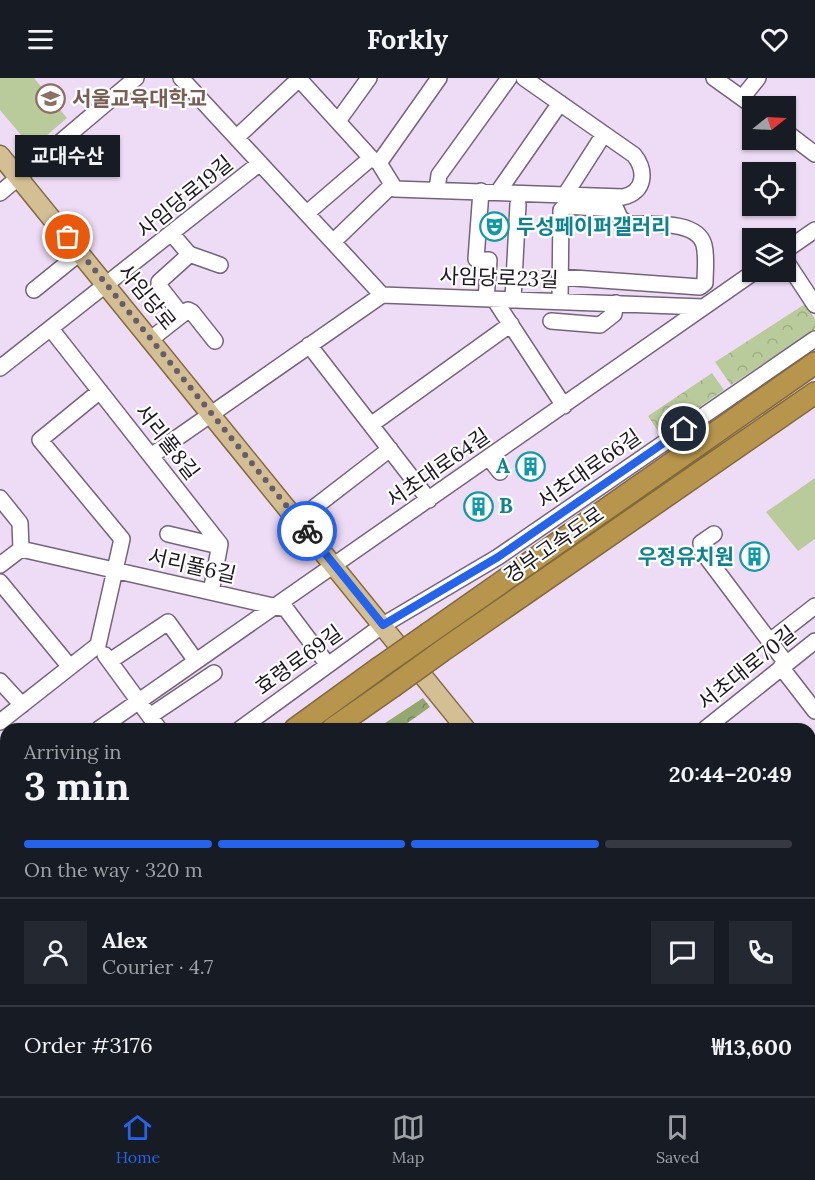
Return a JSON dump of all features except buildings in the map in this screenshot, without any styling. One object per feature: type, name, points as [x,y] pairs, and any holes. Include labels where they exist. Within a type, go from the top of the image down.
[{"type":"highway","name":"경부고속도로","points":[[303,723],[815,363]]},
{"type":"highway","name":"경부고속도로","points":[[341,723],[815,393]]},
{"type":"main road","name":"사임당로","points":[[0,154],[461,723]]},
{"type":"street","points":[[0,193],[20,179],[136,78]]},
{"type":"street","points":[[181,78],[237,137]]},
{"type":"street","points":[[338,122],[369,78]]},
{"type":"street","points":[[307,213],[375,161],[439,78]]},
{"type":"street","points":[[437,189],[439,176],[509,78]]},
{"type":"street","points":[[334,241],[391,186],[394,189],[623,197],[642,183],[642,170],[634,155],[524,78]]},
{"type":"street","points":[[714,78],[742,98]]},
{"type":"street","points":[[750,96],[758,78]]},
{"type":"street","name":"사임당로19길","points":[[382,295],[237,137],[300,79],[375,161],[391,186]]},
{"type":"street","points":[[498,192],[560,103]]},
{"type":"street","points":[[565,195],[604,134]]},
{"type":"street","points":[[796,140],[815,154]]},
{"type":"street","name":"사임당로19길","points":[[2,361],[51,329],[260,163]]},
{"type":"street","points":[[481,191],[476,259],[489,260],[490,299],[511,324],[564,406]]},
{"type":"street","points":[[513,299],[519,204]]},
{"type":"street","points":[[560,278],[700,287],[705,283],[704,243],[700,236],[688,228],[628,224],[620,219],[616,209],[567,205],[561,210],[560,278],[560,301]]},
{"type":"street","points":[[796,243],[815,230]]},
{"type":"street","points":[[172,234],[190,254],[220,265]]},
{"type":"street","points":[[34,290],[81,252]]},
{"type":"street","points":[[181,314],[159,286],[159,282],[190,254]]},
{"type":"street","points":[[796,276],[815,305]]},
{"type":"street","name":"서초대로64길","points":[[107,723],[742,280]]},
{"type":"street","points":[[151,456],[382,295]]},
{"type":"street","name":"사임당로23길","points":[[382,295],[703,307]]},
{"type":"street","points":[[551,321],[600,325],[615,314],[616,303]]},
{"type":"street","points":[[151,339],[181,314],[192,312],[215,341]]},
{"type":"street","points":[[372,424],[511,324]]},
{"type":"street","name":"서리풀8길","points":[[51,329],[219,546]]},
{"type":"street","name":"서초대로66길","points":[[383,625],[498,557],[815,339]]},
{"type":"street","points":[[309,345],[429,500]]},
{"type":"street","points":[[0,722],[98,645],[122,539],[40,440],[100,392]]},
{"type":"street","points":[[298,520],[390,449]]},
{"type":"street","points":[[489,458],[500,472]]},
{"type":"street","points":[[0,498],[20,523],[21,549],[0,565]]},
{"type":"street","points":[[168,534],[219,546],[211,592]]},
{"type":"street","points":[[714,534],[701,543],[702,551],[770,641],[815,711]]},
{"type":"street","name":"서리풀6길","points":[[21,549],[286,609],[328,665]]},
{"type":"street","points":[[0,582],[70,667]]},
{"type":"street","points":[[770,641],[815,606]]},
{"type":"street","points":[[110,661],[168,622],[196,661]]},
{"type":"street","name":"효령로69길","points":[[248,723],[383,625]]},
{"type":"street","name":"서초대로70길","points":[[712,723],[815,640]]},
{"type":"street","points":[[98,645],[155,723],[214,673]]},
{"type":"street","points":[[0,681],[22,705]]},
{"type":"green space","points":[[0,78],[34,78],[67,118],[32,148],[0,110]]},
{"type":"green space","points":[[805,304],[815,319],[815,330],[731,385],[715,362]]},
{"type":"green space","points":[[712,373],[724,390],[660,434],[648,416]]},
{"type":"green space","points":[[815,478],[815,539],[798,551],[766,512]]},
{"type":"green space","points":[[423,698],[430,707],[407,723],[385,723]]},
{"type":"way so far","points":[[68,237],[307,531]]},
{"type":"place","name":"서울교육대학교","points":[[51,99]]},
{"type":"place","name":"두성페이퍼갤러리","points":[[495,227]]},
{"type":"place","name":"교대수산","points":[[68,237]]},
{"type":"place","name":"A","points":[[531,466]]},
{"type":"place","name":"B","points":[[478,506]]},
{"type":"place","name":"우정유치원","points":[[755,557]]},
{"type":"route","points":[[307,531],[383,625],[425,598],[498,557],[684,429]]}]
